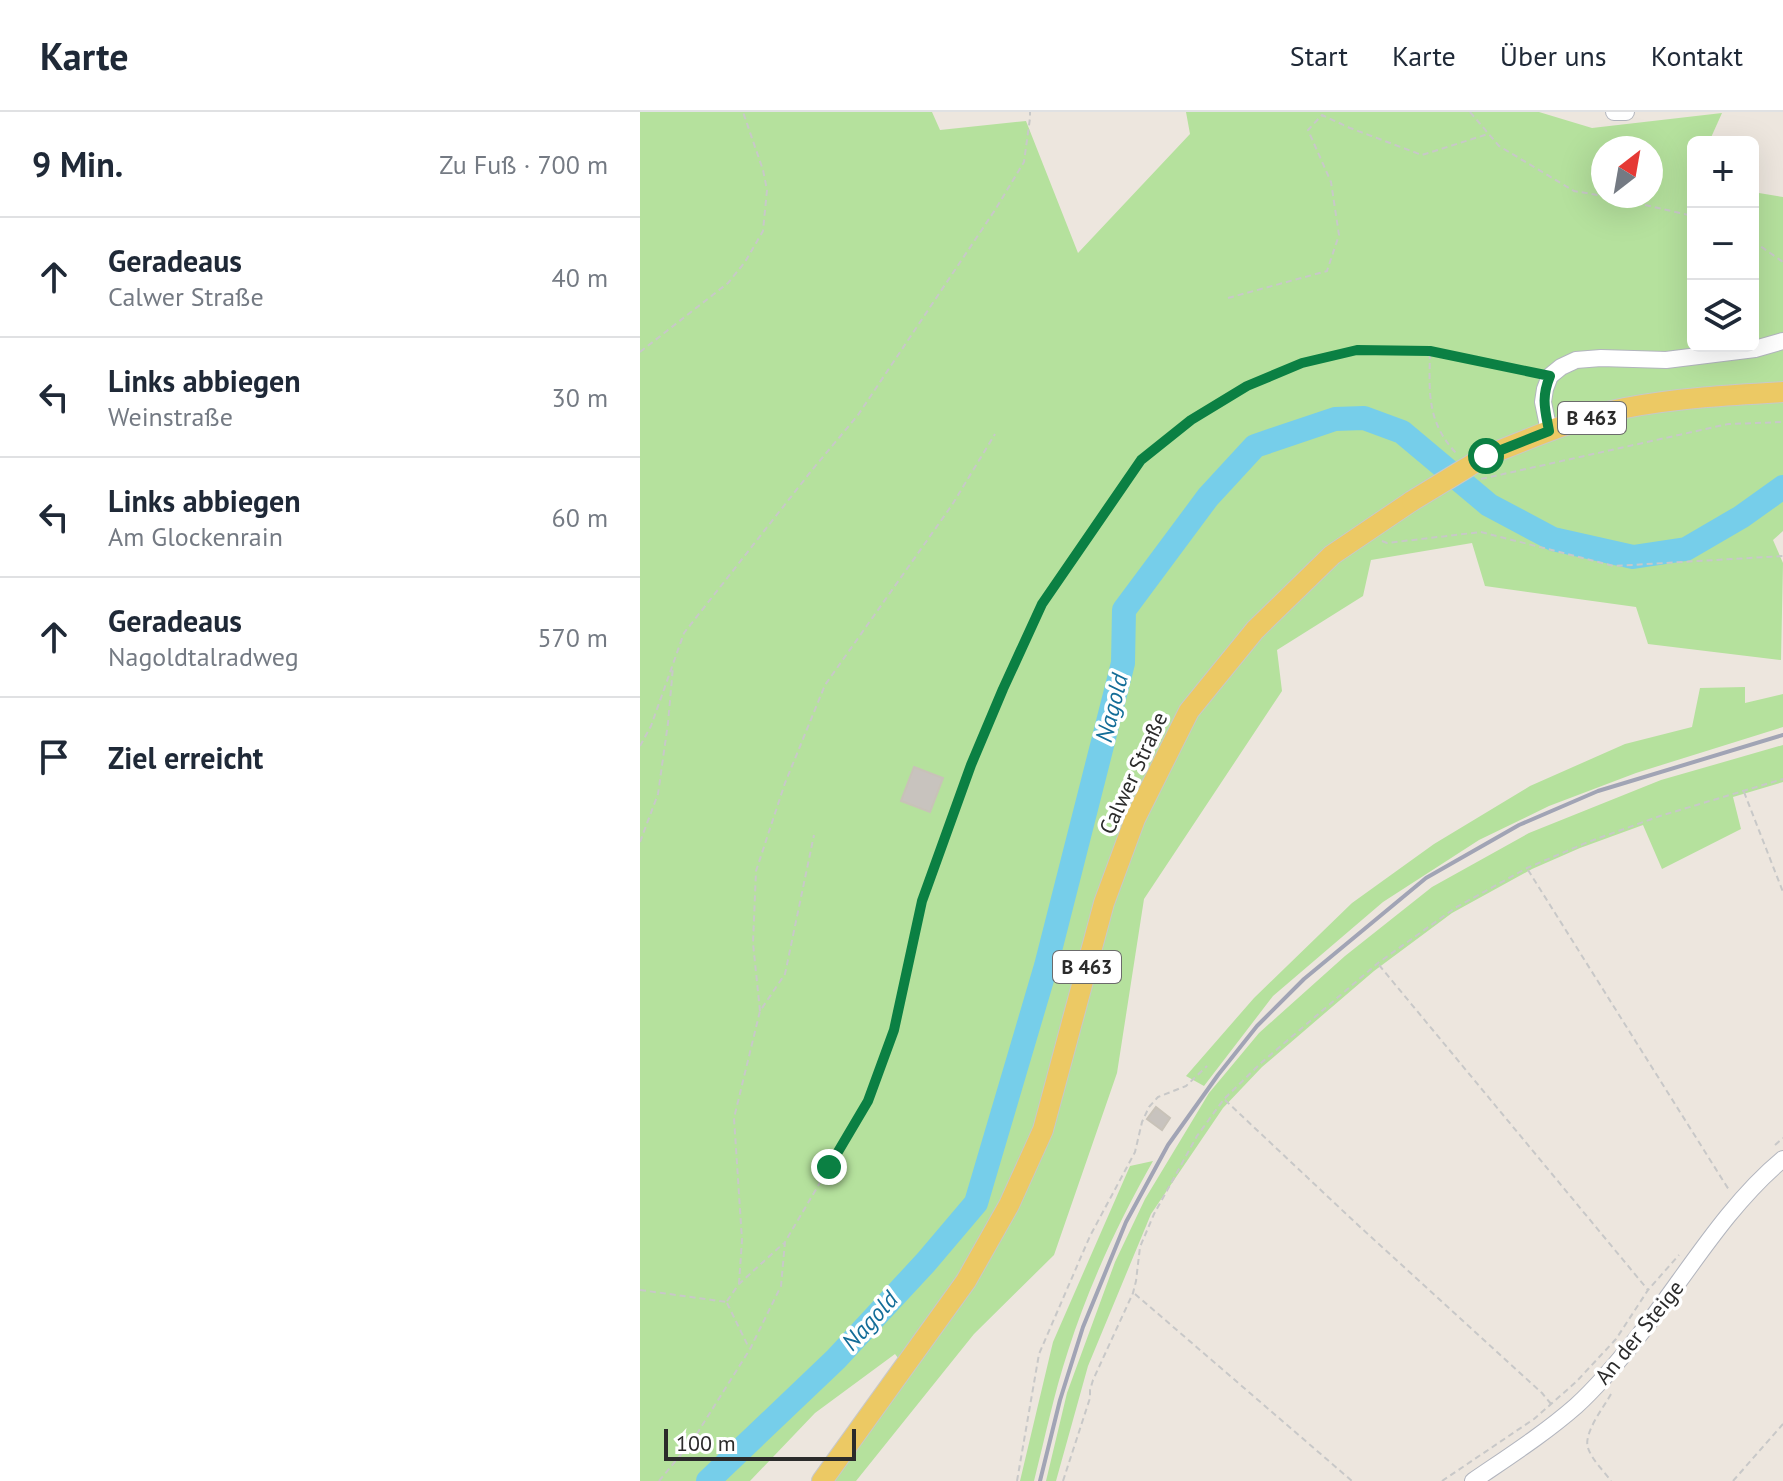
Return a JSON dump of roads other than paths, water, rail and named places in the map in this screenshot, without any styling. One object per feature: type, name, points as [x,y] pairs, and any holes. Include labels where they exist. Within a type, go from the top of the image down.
[{"type":"main road","name":"Calwer Straße","points":[[822,1481],[966,1281],[1009,1205],[1043,1130],[1104,903],[1135,819],[1189,711],[1255,630],[1332,555],[1486,456],[1549,431],[1623,409],[1703,397],[1783,392]]},
{"type":"street","points":[[1614,112],[1626,112]]},
{"type":"street","points":[[1549,431],[1543,402],[1545,389],[1550,376],[1576,360],[1666,360],[1755,349],[1783,341]]},
{"type":"street","name":"An der Steige","points":[[1473,1481],[1540,1435],[1611,1370],[1778,1153]]},
{"type":"waterway","name":"Nagold","points":[[708,1481],[836,1359],[976,1203],[1046,966],[1123,663],[1124,610],[1208,497],[1255,446],[1335,419],[1364,418],[1402,432],[1489,505],[1553,539],[1633,557],[1686,549],[1741,517],[1783,487]]},
{"type":"railway","points":[[1040,1481],[1060,1400],[1083,1327],[1126,1222],[1168,1145],[1257,1026],[1304,979],[1426,878],[1519,825],[1598,791],[1783,735]]}]
